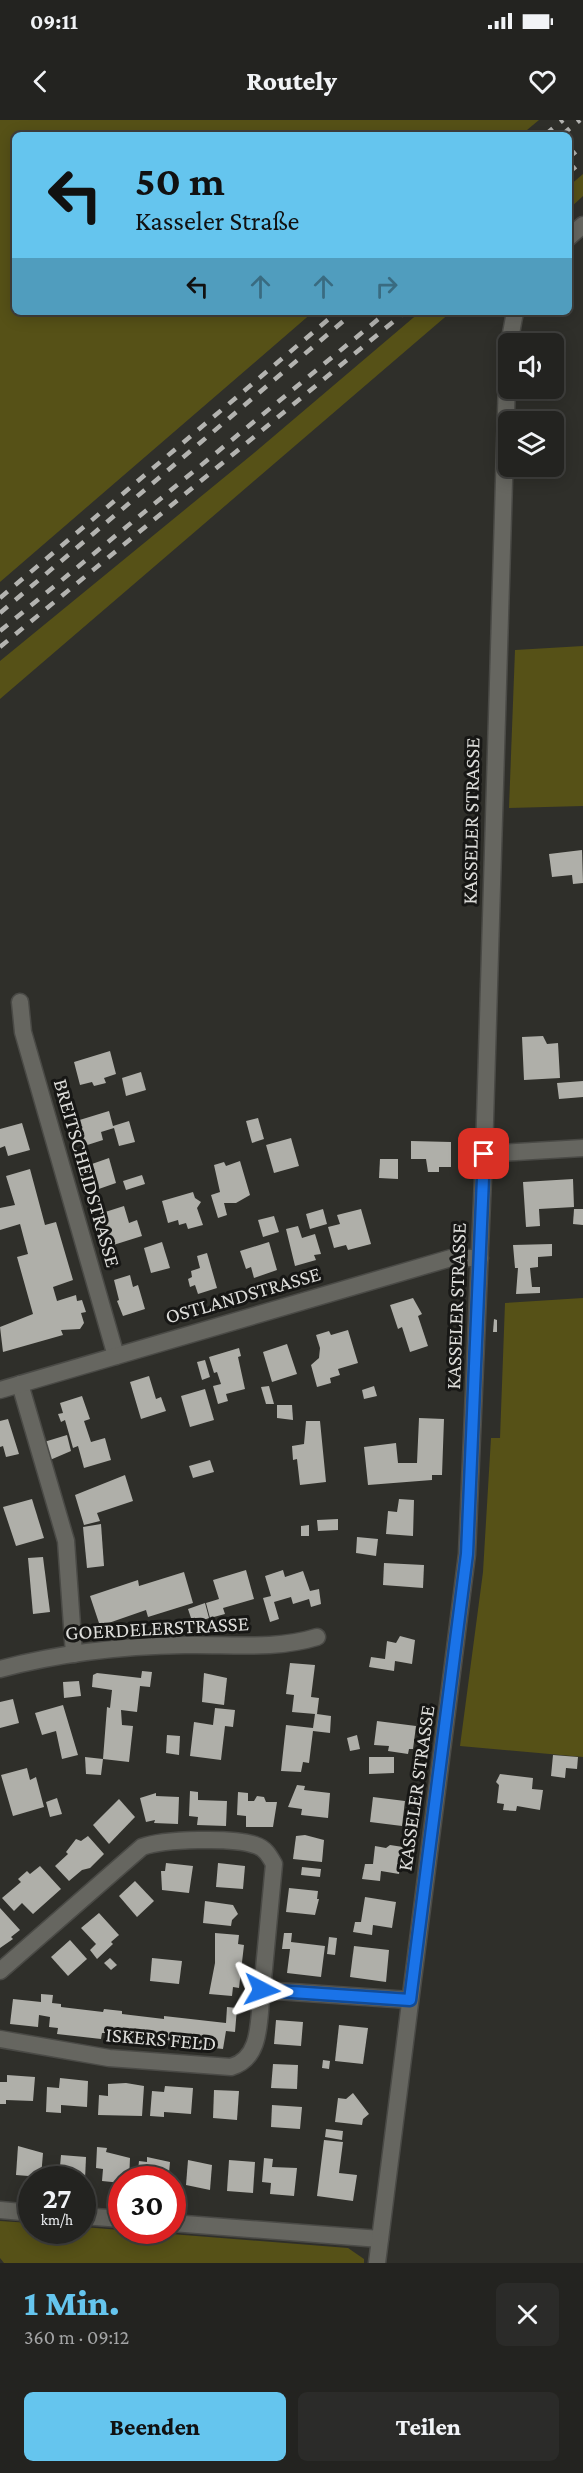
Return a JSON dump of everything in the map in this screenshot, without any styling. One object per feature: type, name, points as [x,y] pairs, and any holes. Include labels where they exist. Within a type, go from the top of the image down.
[{"type":"street","name":"KASSELER STRASSE","points":[[511,333],[514,315]]},
{"type":"street","name":"KASSELER STRASSE","points":[[377,2263],[467,1554],[484,1154],[507,399]]},
{"type":"street","name":"BREITSCHEIDSTRASSE","points":[[20,1002],[23,1032],[116,1356]]},
{"type":"street","points":[[484,1154],[583,1148]]},
{"type":"street","name":"OSTLANDSTRASSE","points":[[0,1390],[450,1258],[480,1258]]},
{"type":"street","points":[[20,1384],[66,1541],[74,1654]]},
{"type":"street","name":"GOERDELERSTRASSE","points":[[0,1669],[74,1654],[183,1645],[287,1644],[317,1637]]},
{"type":"street","name":"ISKERS FELD","points":[[0,1971],[142,1846],[171,1840],[249,1843],[264,1850],[274,1864],[255,2047],[241,2064],[231,2067],[109,2058],[0,2039]]},
{"type":"street","points":[[262,1990],[410,2000]]},
{"type":"street","points":[[0,2210],[18,2212]]},
{"type":"street","points":[[186,2224],[380,2239]]},
{"type":"shaded area","points":[[0,120],[539,120],[525,132],[12,132],[12,315],[310,315],[0,582]]},
{"type":"shaded area","points":[[583,174],[583,196],[572,206],[572,183]]},
{"type":"shaded area","points":[[416,315],[448,315],[0,699],[0,661],[254,453]]},
{"type":"shaded area","points":[[583,646],[583,806],[509,808],[515,650]]},
{"type":"shaded area","points":[[583,1298],[583,1757],[460,1746],[483,1572],[491,1438],[500,1438],[505,1303]]},
{"type":"shaded area","points":[[0,2221],[18,2222],[18,2244],[96,2244],[96,2228],[108,2229],[108,2244],[186,2244],[186,2235],[348,2248],[364,2259],[364,2263],[4,2263],[0,2258]]},
{"type":"building","points":[[582,850],[583,883],[573,884],[572,875],[552,877],[549,854]]},
{"type":"building","points":[[543,1036],[547,1044],[558,1043],[560,1078],[524,1080],[522,1037]]},
{"type":"building","points":[[110,1051],[116,1074],[104,1078],[106,1083],[94,1086],[92,1082],[80,1085],[74,1062]]},
{"type":"building","points":[[141,1072],[146,1090],[126,1096],[122,1078]]},
{"type":"building","points":[[583,1081],[583,1097],[559,1099],[557,1083]]},
{"type":"building","points":[[109,1111],[113,1126],[129,1121],[135,1142],[119,1146],[114,1128],[101,1132],[103,1140],[81,1147],[73,1122]]},
{"type":"building","points":[[258,1118],[264,1139],[252,1143],[246,1121]]},
{"type":"building","points":[[22,1123],[30,1150],[8,1156],[5,1146],[0,1148],[0,1129]]},
{"type":"building","points":[[291,1138],[299,1166],[274,1173],[266,1145]]},
{"type":"building","points":[[411,1141],[451,1142],[451,1167],[439,1167],[439,1172],[428,1172],[426,1159],[411,1159]]},
{"type":"building","points":[[109,1158],[116,1183],[93,1191],[88,1176],[92,1174],[89,1165]]},
{"type":"building","points":[[380,1159],[398,1159],[398,1179],[379,1178]]},
{"type":"building","points":[[240,1161],[250,1195],[236,1203],[224,1203],[227,1215],[218,1218],[211,1195],[220,1192],[214,1165],[224,1162],[226,1166]]},
{"type":"building","points":[[30,1169],[45,1225],[56,1222],[73,1280],[53,1287],[57,1301],[76,1295],[77,1301],[82,1300],[86,1312],[81,1313],[84,1323],[80,1329],[61,1330],[63,1335],[3,1352],[0,1327],[33,1314],[17,1257],[28,1254],[20,1224],[0,1230],[0,1208],[15,1205],[6,1176]]},
{"type":"building","points":[[142,1175],[145,1184],[126,1190],[123,1181]]},
{"type":"building","points":[[573,1179],[574,1207],[539,1209],[540,1226],[526,1227],[523,1182]]},
{"type":"building","points":[[193,1192],[195,1198],[201,1202],[197,1208],[203,1225],[188,1229],[186,1223],[179,1225],[178,1220],[168,1223],[162,1201]]},
{"type":"building","points":[[124,1206],[129,1223],[137,1220],[142,1236],[107,1247],[99,1214]]},
{"type":"building","points":[[323,1209],[327,1224],[310,1229],[306,1214]]},
{"type":"building","points":[[361,1209],[371,1244],[348,1250],[346,1245],[334,1248],[328,1227],[340,1224],[337,1215]]},
{"type":"building","points":[[574,1209],[583,1209],[583,1225],[573,1224]]},
{"type":"building","points":[[274,1216],[279,1232],[263,1237],[258,1220]]},
{"type":"building","points":[[298,1226],[302,1238],[315,1234],[321,1254],[314,1255],[316,1260],[295,1266],[286,1229]]},
{"type":"building","points":[[162,1242],[170,1268],[151,1273],[144,1248]]},
{"type":"building","points":[[269,1242],[277,1270],[254,1278],[251,1267],[246,1269],[240,1251]]},
{"type":"building","points":[[552,1244],[552,1256],[538,1257],[538,1267],[530,1268],[532,1287],[540,1287],[540,1293],[516,1294],[518,1268],[515,1268],[513,1245]]},
{"type":"building","points":[[207,1253],[217,1288],[198,1294],[195,1285],[190,1287],[188,1279],[192,1277],[191,1271],[200,1268],[197,1256]]},
{"type":"building","points":[[130,1275],[133,1287],[138,1285],[145,1309],[123,1316],[117,1301],[119,1300],[114,1280]]},
{"type":"building","points":[[413,1298],[422,1314],[418,1316],[428,1346],[410,1352],[402,1327],[398,1329],[390,1305]]},
{"type":"building","points":[[494,1319],[497,1320],[497,1332],[493,1332]]},
{"type":"building","points":[[348,1330],[358,1363],[338,1369],[340,1375],[330,1378],[331,1383],[317,1387],[311,1365],[319,1358],[320,1348],[316,1335],[329,1331],[331,1335]]},
{"type":"building","points":[[287,1344],[297,1374],[272,1382],[263,1352]]},
{"type":"building","points":[[239,1348],[241,1356],[238,1357],[245,1389],[226,1394],[228,1401],[218,1404],[213,1386],[221,1384],[217,1372],[214,1373],[209,1357]]},
{"type":"building","points":[[205,1360],[210,1377],[202,1380],[197,1362]]},
{"type":"building","points":[[149,1376],[156,1399],[161,1397],[166,1411],[141,1419],[130,1382]]},
{"type":"building","points":[[269,1386],[274,1404],[266,1404],[261,1387]]},
{"type":"building","points":[[374,1386],[377,1396],[364,1399],[362,1390]]},
{"type":"building","points":[[205,1389],[214,1420],[190,1427],[181,1396]]},
{"type":"building","points":[[82,1396],[90,1419],[84,1421],[91,1442],[105,1438],[111,1460],[84,1468],[78,1446],[73,1448],[65,1420],[61,1422],[58,1414],[63,1413],[60,1403]]},
{"type":"building","points":[[277,1405],[292,1405],[293,1420],[277,1418]]},
{"type":"building","points":[[419,1418],[444,1419],[442,1475],[432,1475],[432,1480],[368,1485],[364,1447],[396,1443],[398,1463],[417,1463]]},
{"type":"building","points":[[8,1419],[19,1454],[6,1457],[3,1446],[0,1447],[0,1421]]},
{"type":"building","points":[[306,1421],[320,1421],[326,1482],[300,1485],[297,1459],[293,1460],[292,1446],[304,1444]]},
{"type":"building","points":[[67,1435],[71,1451],[50,1460],[44,1442]]},
{"type":"building","points":[[210,1460],[214,1472],[193,1478],[189,1466]]},
{"type":"building","points":[[125,1475],[133,1501],[97,1513],[100,1521],[84,1525],[75,1495]]},
{"type":"building","points":[[32,1499],[44,1538],[16,1546],[3,1507]]},
{"type":"building","points":[[399,1499],[414,1500],[413,1536],[386,1534],[388,1511],[397,1512]]},
{"type":"building","points":[[338,1519],[338,1530],[318,1531],[317,1520]]},
{"type":"building","points":[[101,1524],[104,1566],[87,1568],[83,1527]]},
{"type":"building","points":[[309,1525],[309,1536],[301,1536],[301,1526]]},
{"type":"building","points":[[357,1537],[378,1539],[376,1556],[356,1553]]},
{"type":"building","points":[[43,1557],[50,1612],[33,1614],[28,1558]]},
{"type":"building","points":[[384,1563],[424,1565],[423,1588],[383,1585]]},
{"type":"building","points":[[246,1570],[254,1599],[223,1608],[225,1614],[210,1618],[206,1603],[219,1599],[213,1580]]},
{"type":"building","points":[[283,1570],[285,1577],[303,1571],[310,1591],[319,1589],[321,1604],[311,1607],[309,1599],[293,1604],[291,1597],[274,1602],[279,1619],[270,1622],[263,1598],[271,1596],[265,1576]]},
{"type":"building","points":[[184,1572],[193,1603],[148,1617],[146,1610],[100,1626],[90,1596],[138,1580],[139,1586]]},
{"type":"building","points":[[205,1603],[209,1618],[193,1624],[188,1609]]},
{"type":"building","points":[[400,1636],[415,1640],[412,1664],[395,1661],[394,1671],[369,1667],[371,1657],[385,1659],[387,1641],[396,1643]]},
{"type":"building","points":[[290,1663],[315,1665],[311,1697],[319,1698],[317,1714],[331,1716],[330,1733],[313,1731],[309,1763],[303,1762],[301,1772],[281,1771],[286,1725],[313,1728],[315,1714],[292,1712],[294,1695],[286,1694]]},
{"type":"building","points":[[142,1671],[152,1672],[150,1687],[140,1686],[137,1712],[121,1710],[122,1725],[133,1726],[129,1762],[103,1759],[107,1707],[110,1708],[112,1690],[92,1687],[93,1675],[97,1673],[141,1678]]},
{"type":"building","points":[[204,1673],[227,1678],[224,1705],[202,1702]]},
{"type":"building","points":[[79,1681],[81,1696],[64,1698],[63,1682]]},
{"type":"building","points":[[13,1699],[19,1723],[0,1728],[0,1702]]},
{"type":"building","points":[[63,1705],[78,1755],[62,1759],[56,1731],[42,1735],[35,1713]]},
{"type":"building","points":[[215,1708],[235,1710],[233,1727],[225,1726],[221,1760],[190,1756],[194,1722],[213,1725]]},
{"type":"building","points":[[377,1721],[416,1726],[413,1749],[409,1749],[408,1754],[388,1751],[389,1746],[374,1745]]},
{"type":"building","points":[[167,1735],[180,1736],[179,1755],[166,1753]]},
{"type":"building","points":[[357,1735],[360,1749],[350,1751],[347,1738]]},
{"type":"building","points":[[553,1755],[578,1757],[577,1769],[566,1768],[565,1778],[551,1776]]},
{"type":"building","points":[[85,1757],[103,1759],[101,1775],[86,1774]]},
{"type":"building","points":[[369,1757],[394,1757],[394,1773],[369,1774]]},
{"type":"building","points":[[27,1768],[30,1780],[36,1777],[44,1807],[13,1816],[1,1775]]},
{"type":"building","points":[[500,1774],[533,1778],[532,1789],[543,1790],[540,1810],[517,1806],[516,1811],[503,1810],[504,1804],[497,1803],[499,1785],[496,1782]]},
{"type":"building","points":[[297,1785],[305,1786],[304,1790],[330,1793],[328,1818],[301,1815],[302,1809],[288,1807]]},
{"type":"building","points":[[190,1791],[198,1792],[198,1800],[227,1801],[226,1826],[197,1825],[198,1817],[189,1816]]},
{"type":"building","points":[[238,1792],[248,1793],[248,1801],[254,1801],[257,1796],[264,1797],[266,1802],[277,1802],[273,1827],[246,1827],[246,1816],[237,1815]]},
{"type":"building","points":[[156,1793],[156,1796],[179,1797],[178,1824],[154,1823],[155,1820],[146,1822],[140,1798]]},
{"type":"building","points":[[373,1797],[405,1801],[402,1826],[370,1822]]},
{"type":"building","points":[[57,1798],[62,1814],[50,1817],[46,1802]]},
{"type":"building","points":[[119,1799],[135,1817],[109,1844],[93,1825]]},
{"type":"building","points":[[305,1835],[324,1840],[322,1862],[293,1859],[296,1836]]},
{"type":"building","points":[[88,1836],[104,1854],[90,1868],[82,1870],[69,1881],[55,1866],[68,1854],[66,1852],[76,1839],[81,1841]]},
{"type":"building","points":[[390,1845],[403,1847],[399,1874],[381,1871],[380,1881],[362,1879],[365,1864],[373,1864],[375,1846],[386,1848]]},
{"type":"building","points":[[166,1863],[193,1866],[189,1893],[162,1890],[161,1871],[165,1871]]},
{"type":"building","points":[[218,1863],[245,1866],[243,1889],[216,1887]]},
{"type":"building","points":[[40,1866],[61,1889],[33,1914],[22,1903],[14,1911],[2,1898],[21,1882],[18,1879],[27,1871],[30,1874]]},
{"type":"building","points":[[302,1867],[321,1869],[320,1877],[301,1875]]},
{"type":"building","points":[[135,1881],[154,1901],[137,1917],[119,1896]]},
{"type":"building","points":[[289,1888],[318,1891],[317,1899],[319,1899],[315,1915],[286,1912]]},
{"type":"building","points":[[365,1897],[396,1902],[392,1928],[373,1925],[372,1935],[353,1932],[355,1922],[361,1922]]},
{"type":"building","points":[[205,1901],[233,1905],[238,1914],[232,1920],[231,1926],[203,1923]]},
{"type":"building","points":[[0,1908],[20,1930],[11,1937],[13,1939],[0,1948]]},
{"type":"building","points":[[99,1913],[119,1935],[97,1959],[90,1950],[96,1944],[81,1928]]},
{"type":"building","points":[[215,1933],[239,1935],[238,1944],[244,1945],[239,1988],[233,1987],[232,1996],[209,1994],[215,1963]]},
{"type":"building","points":[[284,1933],[292,1933],[291,1942],[325,1946],[321,1977],[287,1973],[290,1949],[282,1949]]},
{"type":"building","points":[[329,1937],[337,1938],[335,1955],[327,1954]]},
{"type":"building","points":[[70,1940],[87,1959],[68,1976],[51,1957]]},
{"type":"building","points":[[354,1946],[389,1950],[386,1982],[350,1977]]},
{"type":"building","points":[[110,1958],[117,1965],[111,1970],[104,1963]]},
{"type":"building","points":[[152,1958],[182,1961],[179,1984],[150,1981]]},
{"type":"building","points":[[41,1994],[53,1995],[52,2003],[61,2004],[61,2007],[103,2012],[104,2009],[122,2011],[122,2014],[164,2019],[164,2016],[226,2023],[227,2007],[237,2008],[235,2032],[226,2031],[223,2049],[180,2044],[180,2041],[163,2040],[162,2046],[118,2041],[119,2035],[110,2033],[102,2033],[101,2039],[57,2034],[58,2028],[49,2027],[50,2017],[39,2015],[38,2027],[10,2024],[13,1999],[41,2002]]},
{"type":"building","points":[[276,2020],[303,2022],[301,2046],[274,2044]]},
{"type":"building","points":[[339,2025],[368,2028],[363,2064],[335,2061]]},
{"type":"building","points":[[323,2060],[330,2061],[329,2069],[322,2068]]},
{"type":"building","points":[[273,2064],[298,2065],[297,2089],[271,2088]]},
{"type":"building","points":[[7,2075],[35,2077],[33,2101],[6,2100],[6,2104],[0,2104],[0,2082],[7,2082]]},
{"type":"building","points":[[60,2078],[88,2081],[87,2107],[61,2105],[61,2113],[46,2112],[47,2087],[59,2088]]},
{"type":"building","points":[[126,2083],[144,2086],[142,2116],[98,2115],[99,2095],[108,2096],[108,2084]]},
{"type":"building","points":[[165,2086],[193,2088],[191,2114],[164,2112],[164,2117],[150,2116],[152,2091],[164,2092]]},
{"type":"building","points":[[214,2090],[239,2091],[237,2120],[213,2118]]},
{"type":"building","points":[[353,2093],[369,2114],[363,2119],[362,2125],[335,2122],[338,2098],[346,2099]]},
{"type":"building","points":[[272,2105],[302,2107],[300,2129],[271,2127]]},
{"type":"building","points":[[326,2129],[343,2131],[342,2140],[325,2137]]},
{"type":"building","points":[[324,2140],[343,2142],[339,2173],[357,2175],[353,2201],[317,2196]]},
{"type":"building","points":[[18,2146],[43,2153],[42,2166],[18,2166],[18,2175],[16,2175]]},
{"type":"building","points":[[97,2147],[107,2148],[106,2152],[130,2158],[130,2166],[108,2166],[108,2182],[102,2181],[103,2169],[96,2168]]},
{"type":"building","points":[[61,2155],[86,2157],[86,2166],[60,2166]]},
{"type":"building","points":[[147,2157],[170,2162],[170,2166],[138,2166],[139,2161],[147,2162]]},
{"type":"building","points":[[264,2158],[273,2159],[272,2167],[297,2168],[294,2196],[270,2194],[271,2183],[262,2182]]},
{"type":"building","points":[[188,2160],[212,2165],[210,2190],[186,2185]]},
{"type":"building","points":[[229,2160],[255,2162],[253,2193],[227,2191]]},
{"type":"railway","points":[[549,132],[563,120]]},
{"type":"railway","points":[[566,132],[580,120]]},
{"type":"railway","points":[[572,155],[583,146]]},
{"type":"railway","points":[[572,170],[583,161]]},
{"type":"railway","points":[[0,598],[333,315]]},
{"type":"railway","points":[[0,613],[350,315]]},
{"type":"railway","points":[[0,631],[383,315]]},
{"type":"railway","points":[[0,647],[401,315]]},
{"type":"route","points":[[262,1990],[410,2000],[467,1554],[476,1389],[484,1154]]}]
